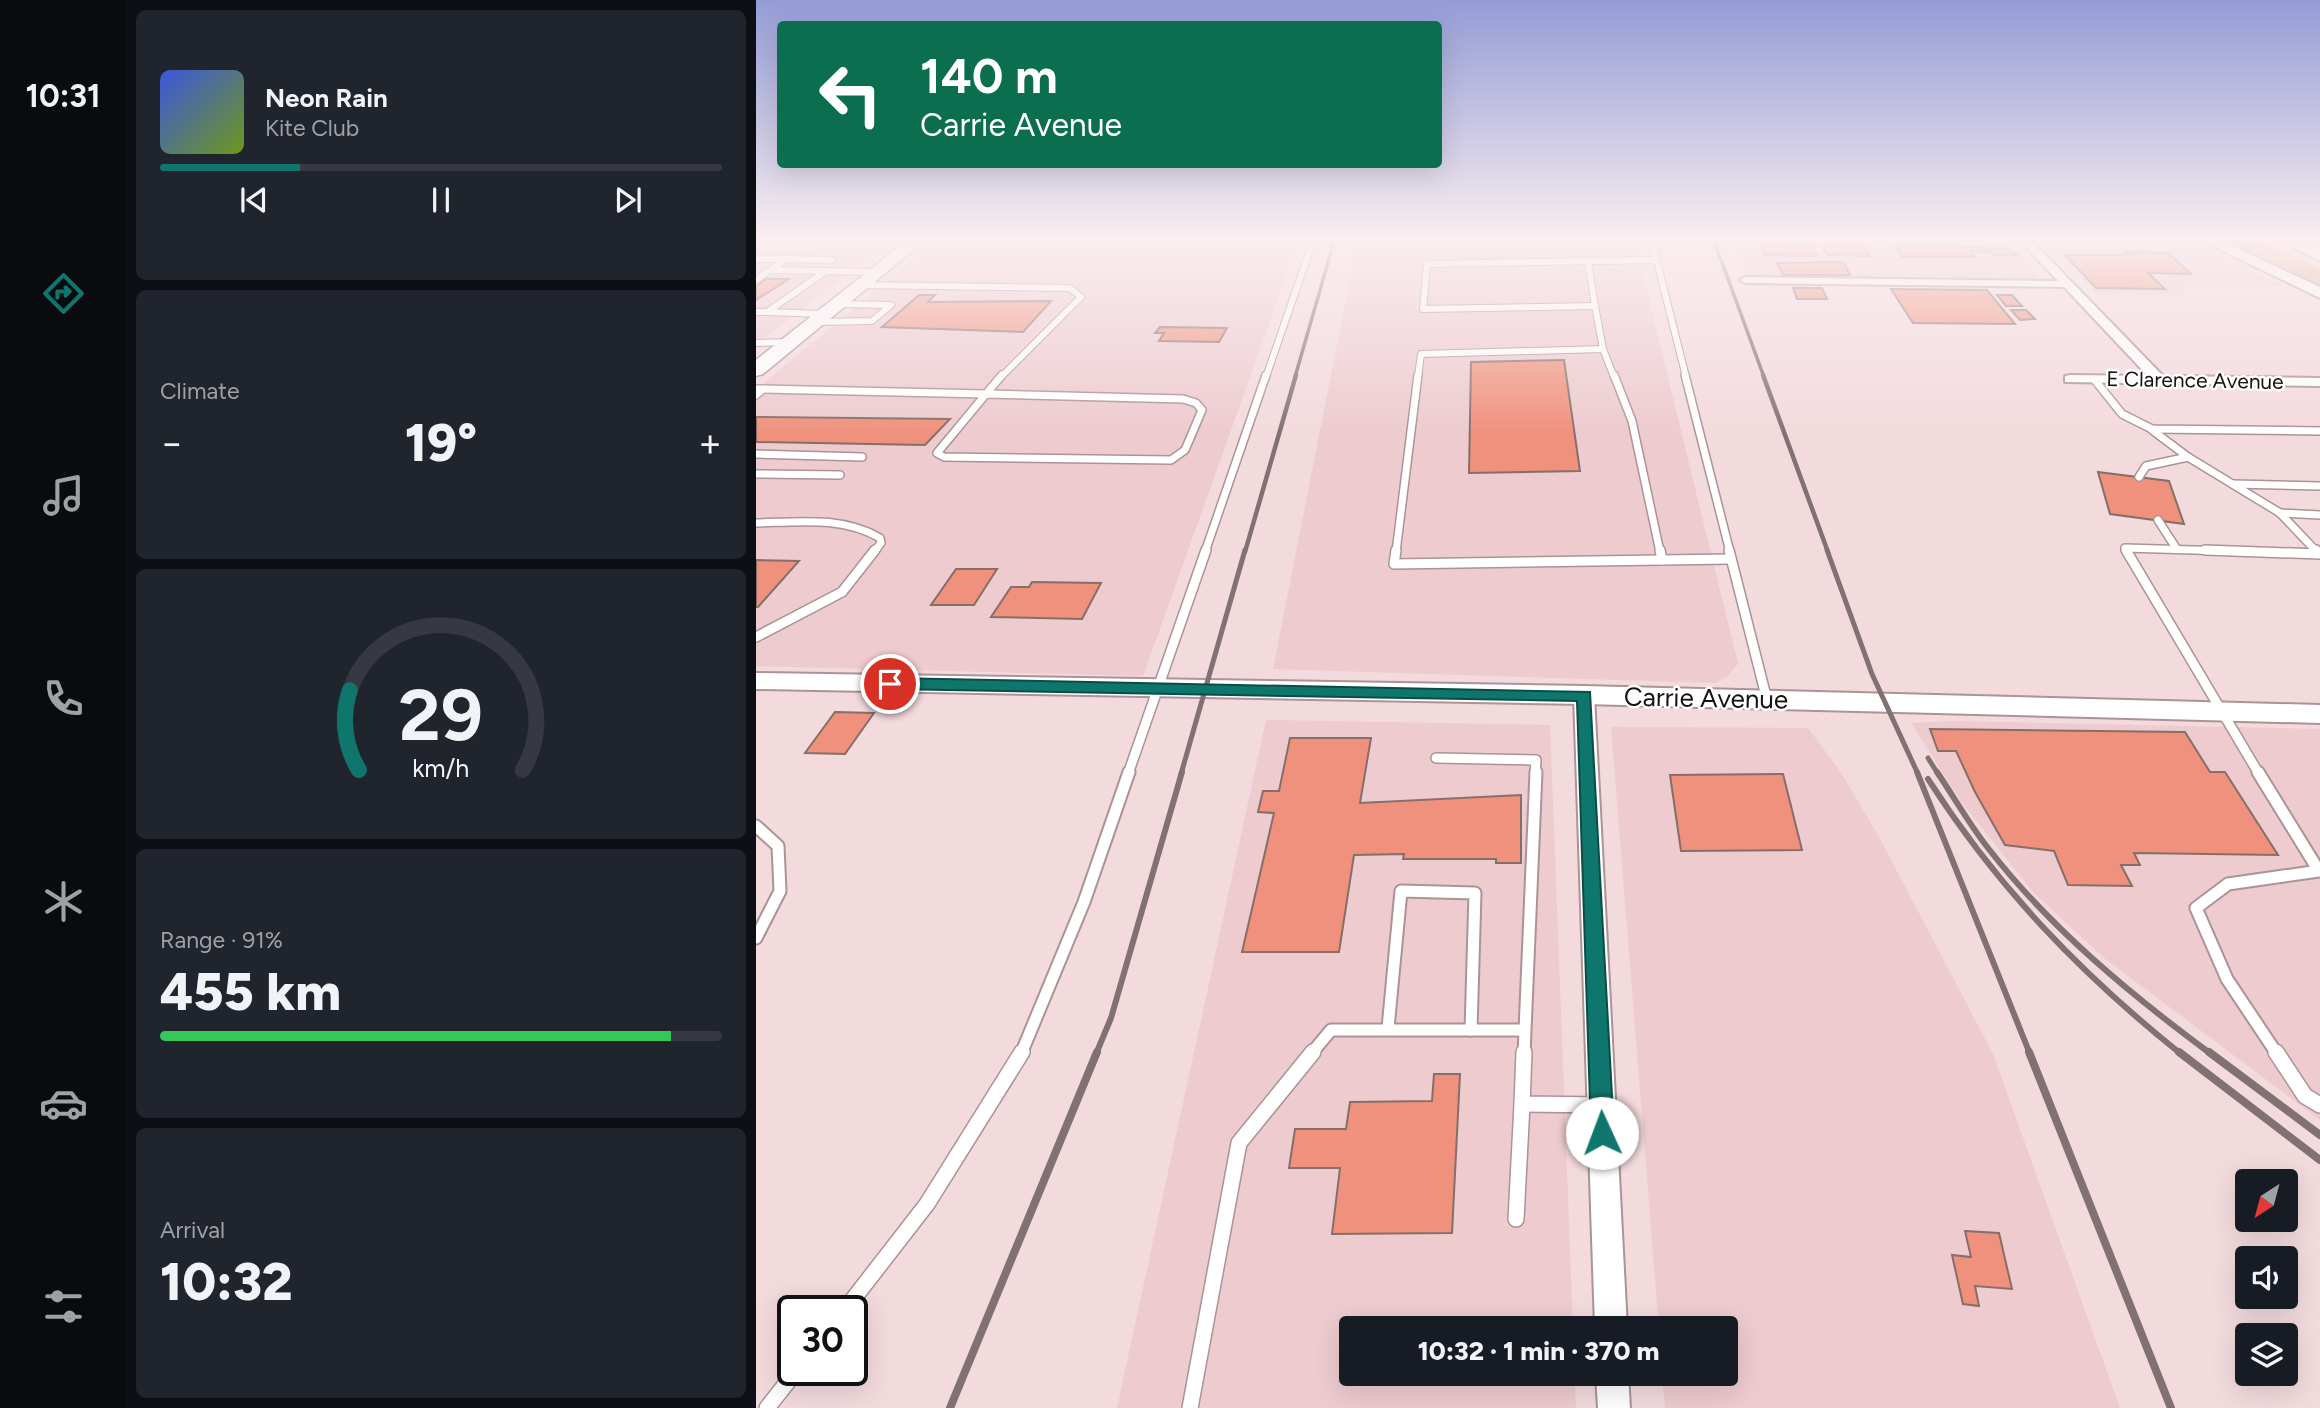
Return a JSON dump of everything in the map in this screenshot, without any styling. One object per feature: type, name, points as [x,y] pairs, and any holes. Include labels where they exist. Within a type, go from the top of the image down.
[{"type":"main road","points":[[756,370],[838,304]]},
{"type":"street","points":[[2086,304],[2159,380]]},
{"type":"street","name":"E Clarence Avenue","points":[[2070,379],[2320,382]]},
{"type":"street","name":"Carrie Avenue","points":[[756,681],[1158,690],[1584,695],[2320,714]]},
{"type":"street","points":[[1584,695],[1610,1316]]},
{"type":"street","points":[[1613,1386],[1614,1408]]},
{"type":"lane","points":[[767,312],[779,304]]},
{"type":"lane","points":[[756,395],[760,389],[985,395],[1183,399],[1196,403],[1202,410],[1185,450],[1171,460],[944,457],[937,453],[985,395],[1073,304]]},
{"type":"lane","points":[[857,1295],[928,1204],[1021,1054],[1084,902],[1291,304]]},
{"type":"lane","points":[[1423,304],[1423,309],[1595,306],[1603,349],[1633,421],[1662,560]]},
{"type":"lane","points":[[1666,304],[1767,700]]},
{"type":"lane","points":[[756,312],[827,313],[891,305],[872,321],[827,313]]},
{"type":"lane","points":[[756,342],[790,342]]},
{"type":"lane","points":[[1603,349],[1421,354],[1394,564],[1730,559]]},
{"type":"lane","points":[[2094,379],[2122,414],[2152,429],[2188,457],[2280,513],[2319,553]]},
{"type":"lane","points":[[2152,429],[2320,430]]},
{"type":"lane","points":[[756,454],[862,457]]},
{"type":"lane","points":[[2139,477],[2146,466],[2188,457]]},
{"type":"lane","points":[[756,474],[840,475]]},
{"type":"lane","points":[[2233,484],[2320,486]]},
{"type":"lane","points":[[2280,513],[2320,515]]},
{"type":"lane","points":[[2158,520],[2176,548]]},
{"type":"lane","points":[[756,523],[845,525],[867,530],[881,543],[842,592],[756,638]]},
{"type":"lane","points":[[2319,553],[2125,548],[2220,711],[2319,871],[2228,884],[2196,908],[2227,979],[2305,1096],[2320,1105]]},
{"type":"lane","points":[[1436,758],[1536,760],[1516,1219]]},
{"type":"lane","points":[[756,826],[778,845],[780,891],[756,938]]},
{"type":"lane","points":[[1388,1028],[1401,891],[1475,893],[1471,1030]]},
{"type":"lane","points":[[1190,1408],[1239,1143],[1331,1030],[1523,1030]]},
{"type":"lane","points":[[1522,1104],[1601,1105]]},
{"type":"lane","points":[[767,1408],[784,1386]]},
{"type":"shaded area","points":[[756,304],[809,304],[756,345]]},
{"type":"shaded area","points":[[860,304],[1276,304],[1143,676],[756,666],[756,389]]},
{"type":"shaded area","points":[[1345,304],[1650,304],[1738,664],[1727,677],[1715,683],[1273,669]]},
{"type":"shaded area","points":[[1266,720],[1550,725],[1573,1316],[1339,1316],[1339,1386],[1575,1386],[1576,1408],[1117,1408]]},
{"type":"shaded area","points":[[1951,721],[2320,729],[2320,1120],[2104,958],[2033,892],[1962,803],[1911,723]]},
{"type":"shaded area","points":[[1611,727],[1808,728],[1840,771],[1879,837],[1993,1054],[2120,1408],[1665,1408],[1663,1386],[1738,1386],[1738,1316],[1658,1316]]},
{"type":"building","points":[[909,304],[1049,304],[1023,332],[882,327]]},
{"type":"building","points":[[1901,304],[1998,304],[2015,324],[1913,323]]},
{"type":"building","points":[[2004,304],[2022,306],[2006,306]]},
{"type":"building","points":[[2011,310],[2026,310],[2035,319],[2020,320]]},
{"type":"building","points":[[1160,327],[1227,328],[1219,342],[1159,341],[1164,333],[1155,333]]},
{"type":"building","points":[[1564,360],[1580,471],[1469,473],[1471,362]]},
{"type":"building","points":[[756,417],[950,419],[925,445],[756,442]]},
{"type":"building","points":[[2098,472],[2169,481],[2184,524],[2110,514]]},
{"type":"building","points":[[756,560],[799,561],[758,607],[756,607]]},
{"type":"building","points":[[956,569],[997,569],[974,605],[931,605]]},
{"type":"building","points":[[1032,582],[1101,583],[1082,619],[991,617],[1011,587],[1029,587]]},
{"type":"building","points":[[835,712],[874,713],[845,754],[805,753]]},
{"type":"building","points":[[1930,729],[2185,732],[2210,772],[2225,772],[2278,855],[2134,853],[2140,865],[2121,865],[2132,886],[2068,885],[2054,851],[2005,845],[1975,792],[1956,751],[1938,751]]},
{"type":"building","points":[[1290,738],[1371,738],[1360,803],[1521,795],[1521,863],[1496,863],[1496,859],[1403,859],[1404,854],[1354,855],[1339,952],[1242,952],[1274,813],[1258,812],[1263,791],[1279,791]]},
{"type":"building","points":[[1783,774],[1802,850],[1681,851],[1670,775]]},
{"type":"building","points":[[1434,1074],[1460,1074],[1452,1233],[1332,1234],[1340,1168],[1289,1168],[1295,1129],[1346,1129],[1350,1102],[1432,1101]]},
{"type":"building","points":[[1965,1231],[1999,1233],[2012,1289],[1975,1286],[1979,1306],[1963,1304],[1952,1255],[1971,1257]]},
{"type":"railway","points":[[1295,377],[1316,304]]},
{"type":"railway","points":[[1737,304],[1764,377]]},
{"type":"railway","points":[[1245,552],[1296,375]]},
{"type":"railway","points":[[1763,375],[1828,552]]},
{"type":"railway","points":[[1181,774],[1245,550]]},
{"type":"railway","points":[[1827,550],[1872,674],[1918,774]]},
{"type":"railway","points":[[1928,758],[1938,774]]},
{"type":"railway","points":[[1096,1054],[1111,1018],[1182,772]]},
{"type":"railway","points":[[1917,772],[2030,1054]]},
{"type":"railway","points":[[1937,772],[1981,839],[2064,933],[2121,984],[2211,1054]]},
{"type":"railway","points":[[1928,779],[1983,857],[2043,927],[2109,992],[2181,1054]]},
{"type":"railway","points":[[950,1408],[1097,1052]]},
{"type":"railway","points":[[2029,1052],[2171,1408]]},
{"type":"railway","points":[[2179,1052],[2320,1160]]},
{"type":"railway","points":[[2209,1052],[2320,1135]]},
{"type":"route","points":[[890,684],[1584,695],[1602,1133]]}]
